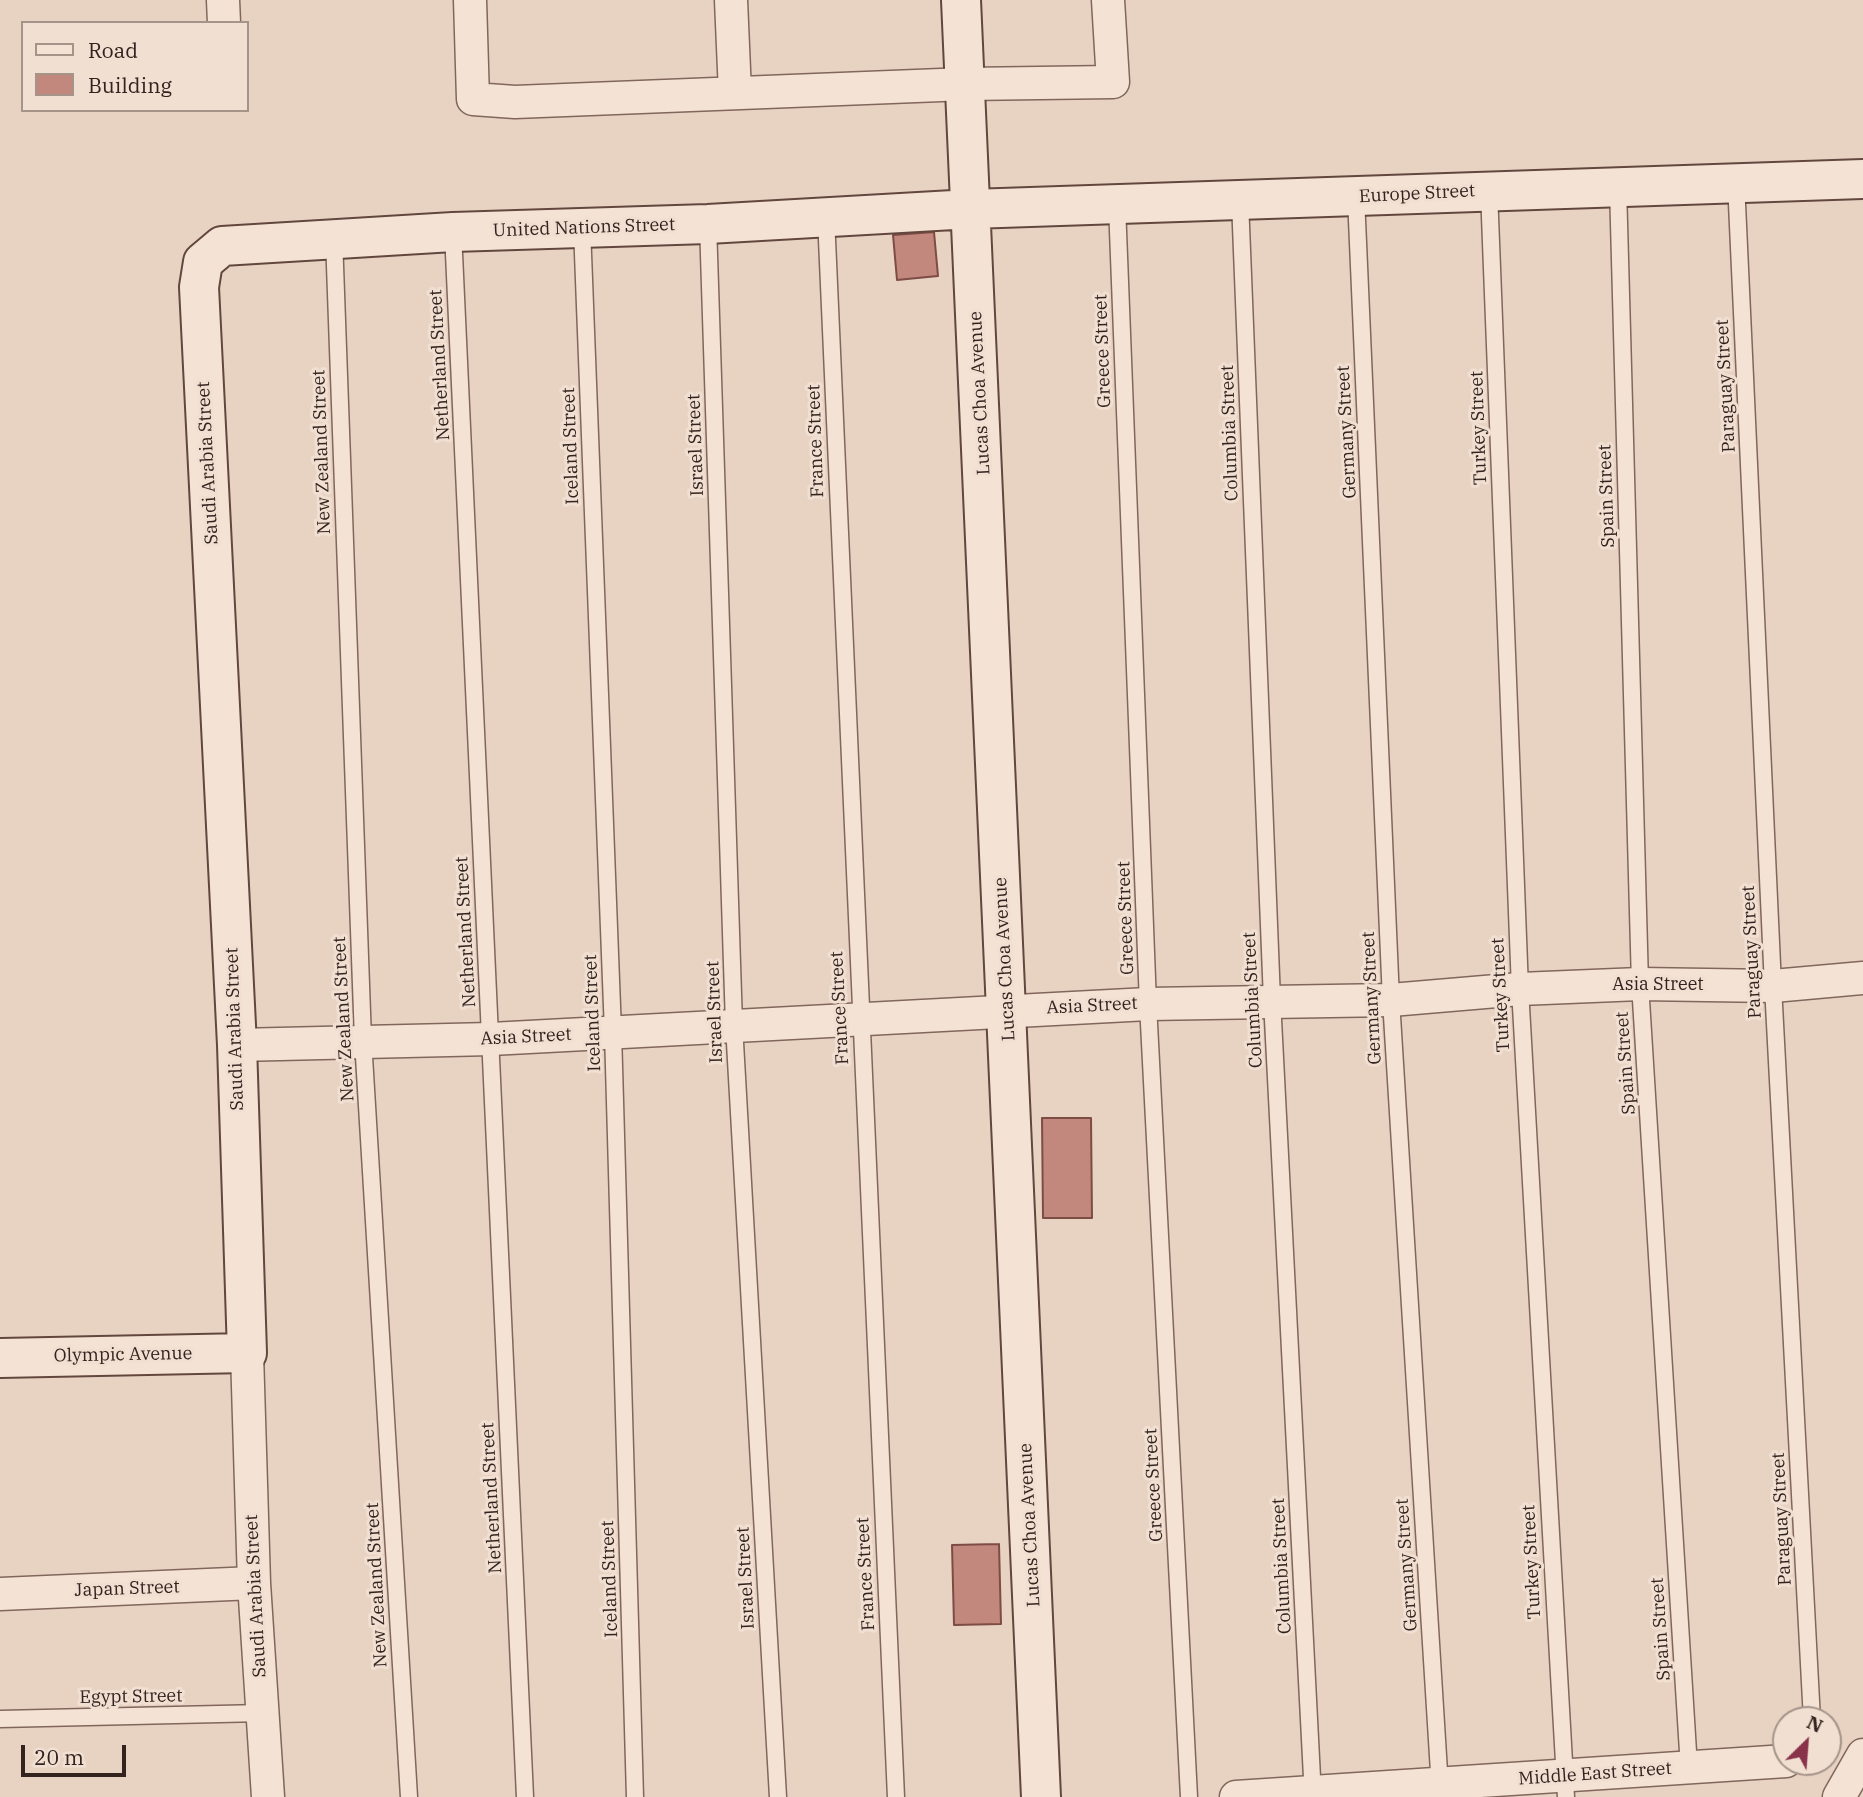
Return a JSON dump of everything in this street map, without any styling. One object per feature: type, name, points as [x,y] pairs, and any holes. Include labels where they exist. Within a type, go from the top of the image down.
[{"type":"street","points":[[223,0],[224,21]]},
{"type":"street","points":[[470,0],[473,99],[515,102],[735,93],[967,103],[1113,82],[1108,0]]},
{"type":"street","points":[[732,0],[735,93]]},
{"type":"street","name":"Lucas Choa Avenue","points":[[961,0],[1041,1797]]},
{"type":"street","name":"Europe Street","points":[[971,209],[1863,180]]},
{"type":"street","name":"United Nations Street","points":[[203,262],[222,246],[334,238],[708,224],[971,209]]},
{"type":"street","name":"Saudi Arabia Street","points":[[203,262],[199,287],[237,1045],[254,1583],[268,1797]]},
{"type":"street","name":"Asia Street","points":[[237,1045],[491,1039],[1007,1010],[1272,1000],[1391,1000],[1520,989],[1640,984],[1773,986],[1863,978]]},
{"type":"street","points":[[0,1350],[0,1358]]},
{"type":"street","name":"Olympic Avenue","points":[[0,1358],[247,1353]]},
{"type":"street","name":"Japan Street","points":[[0,1594],[254,1583]]},
{"type":"street","points":[[1839,1797],[1849,1761]]},
{"type":"street","name":"Middle East Street","points":[[1236,1797],[1564,1786],[1689,1768],[1772,1762]]},
{"type":"lane","name":"Paraguay Street","points":[[1736,183],[1773,986],[1811,1706]]},
{"type":"lane","name":"Spain Street","points":[[1618,187],[1640,984],[1689,1768]]},
{"type":"lane","name":"Turkey Street","points":[[1489,191],[1520,989],[1564,1786]]},
{"type":"lane","name":"Germany Street","points":[[1356,197],[1391,1000],[1440,1791]]},
{"type":"lane","name":"Columbia Street","points":[[1240,201],[1272,1000],[1313,1795]]},
{"type":"lane","name":"Greece Street","points":[[1117,205],[1148,1004],[1189,1797]]},
{"type":"lane","name":"France Street","points":[[826,217],[859,1019],[896,1797]]},
{"type":"lane","name":"Israel Street","points":[[708,224],[734,1026],[778,1797]]},
{"type":"lane","name":"Iceland Street","points":[[582,228],[613,1032],[635,1797]]},
{"type":"lane","name":"Netherland Street","points":[[453,232],[525,1797]]},
{"type":"lane","name":"New Zealand Street","points":[[334,238],[363,1040],[409,1797]]},
{"type":"lane","name":"Egypt Street","points":[[0,1718],[263,1713]]},
{"type":"building","points":[[934,232],[938,276],[897,280],[893,235]]},
{"type":"building","points":[[1042,1118],[1091,1118],[1092,1218],[1043,1218]]},
{"type":"building","points":[[999,1544],[1001,1624],[954,1625],[952,1545]]}]
